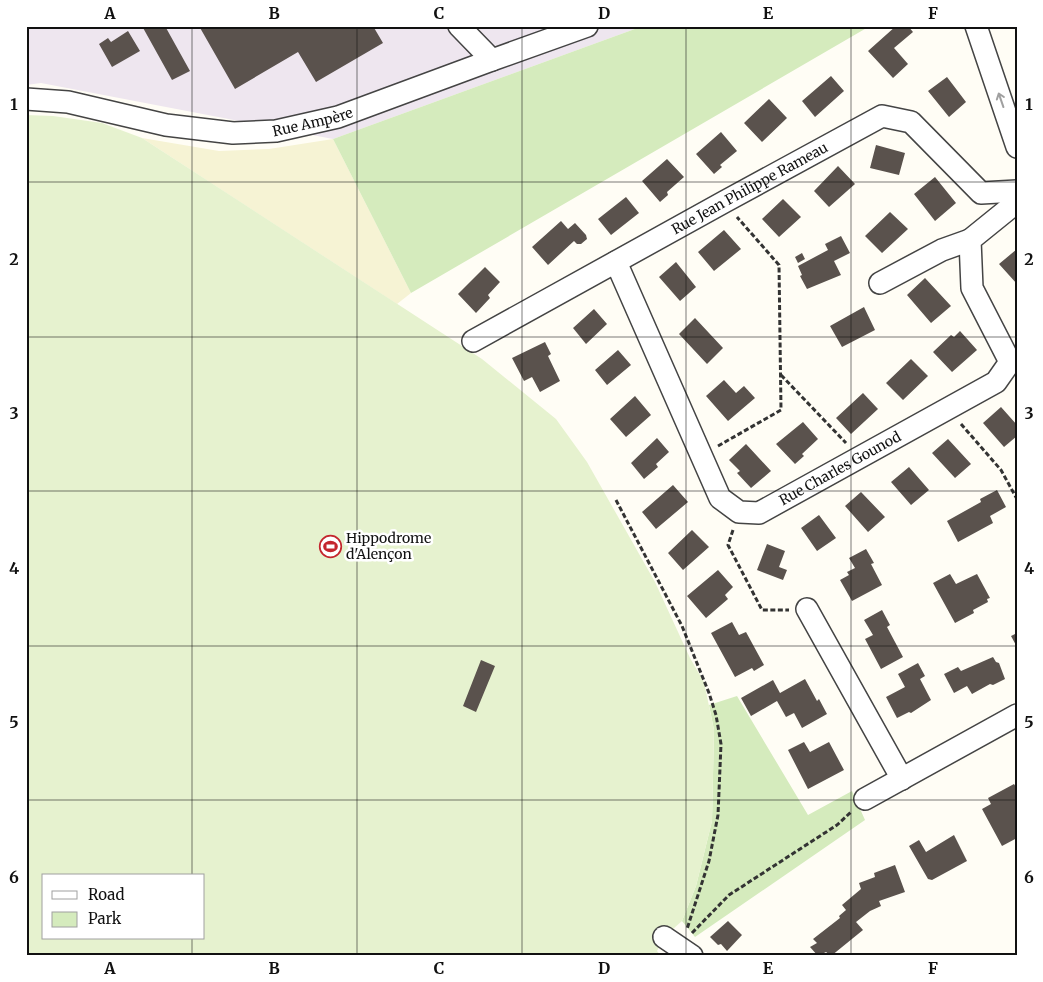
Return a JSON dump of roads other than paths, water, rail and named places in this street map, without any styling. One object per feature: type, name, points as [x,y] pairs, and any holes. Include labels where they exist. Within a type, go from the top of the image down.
[{"type":"street","points":[[459,26],[492,60]]},
{"type":"street","name":"Rue Ampère","points":[[26,100],[68,102],[166,125],[233,133],[276,131],[338,117],[587,26]]},
{"type":"street","points":[[976,26],[1017,146]]},
{"type":"street","name":"Rue Jean Philippe Rameau","points":[[473,341],[882,116],[911,122],[981,193],[1017,191]]},
{"type":"street","points":[[880,283],[942,250],[970,240],[1017,202]]},
{"type":"street","name":"Rue Charles Gounod","points":[[616,262],[720,498],[738,512],[759,513],[996,382],[1010,362],[972,288],[970,240]]},
{"type":"street","points":[[807,610],[902,779]]},
{"type":"street","points":[[865,800],[1017,715]]},
{"type":"place","name":"Hippodrome d'Alençon","points":[[330,546]]}]
